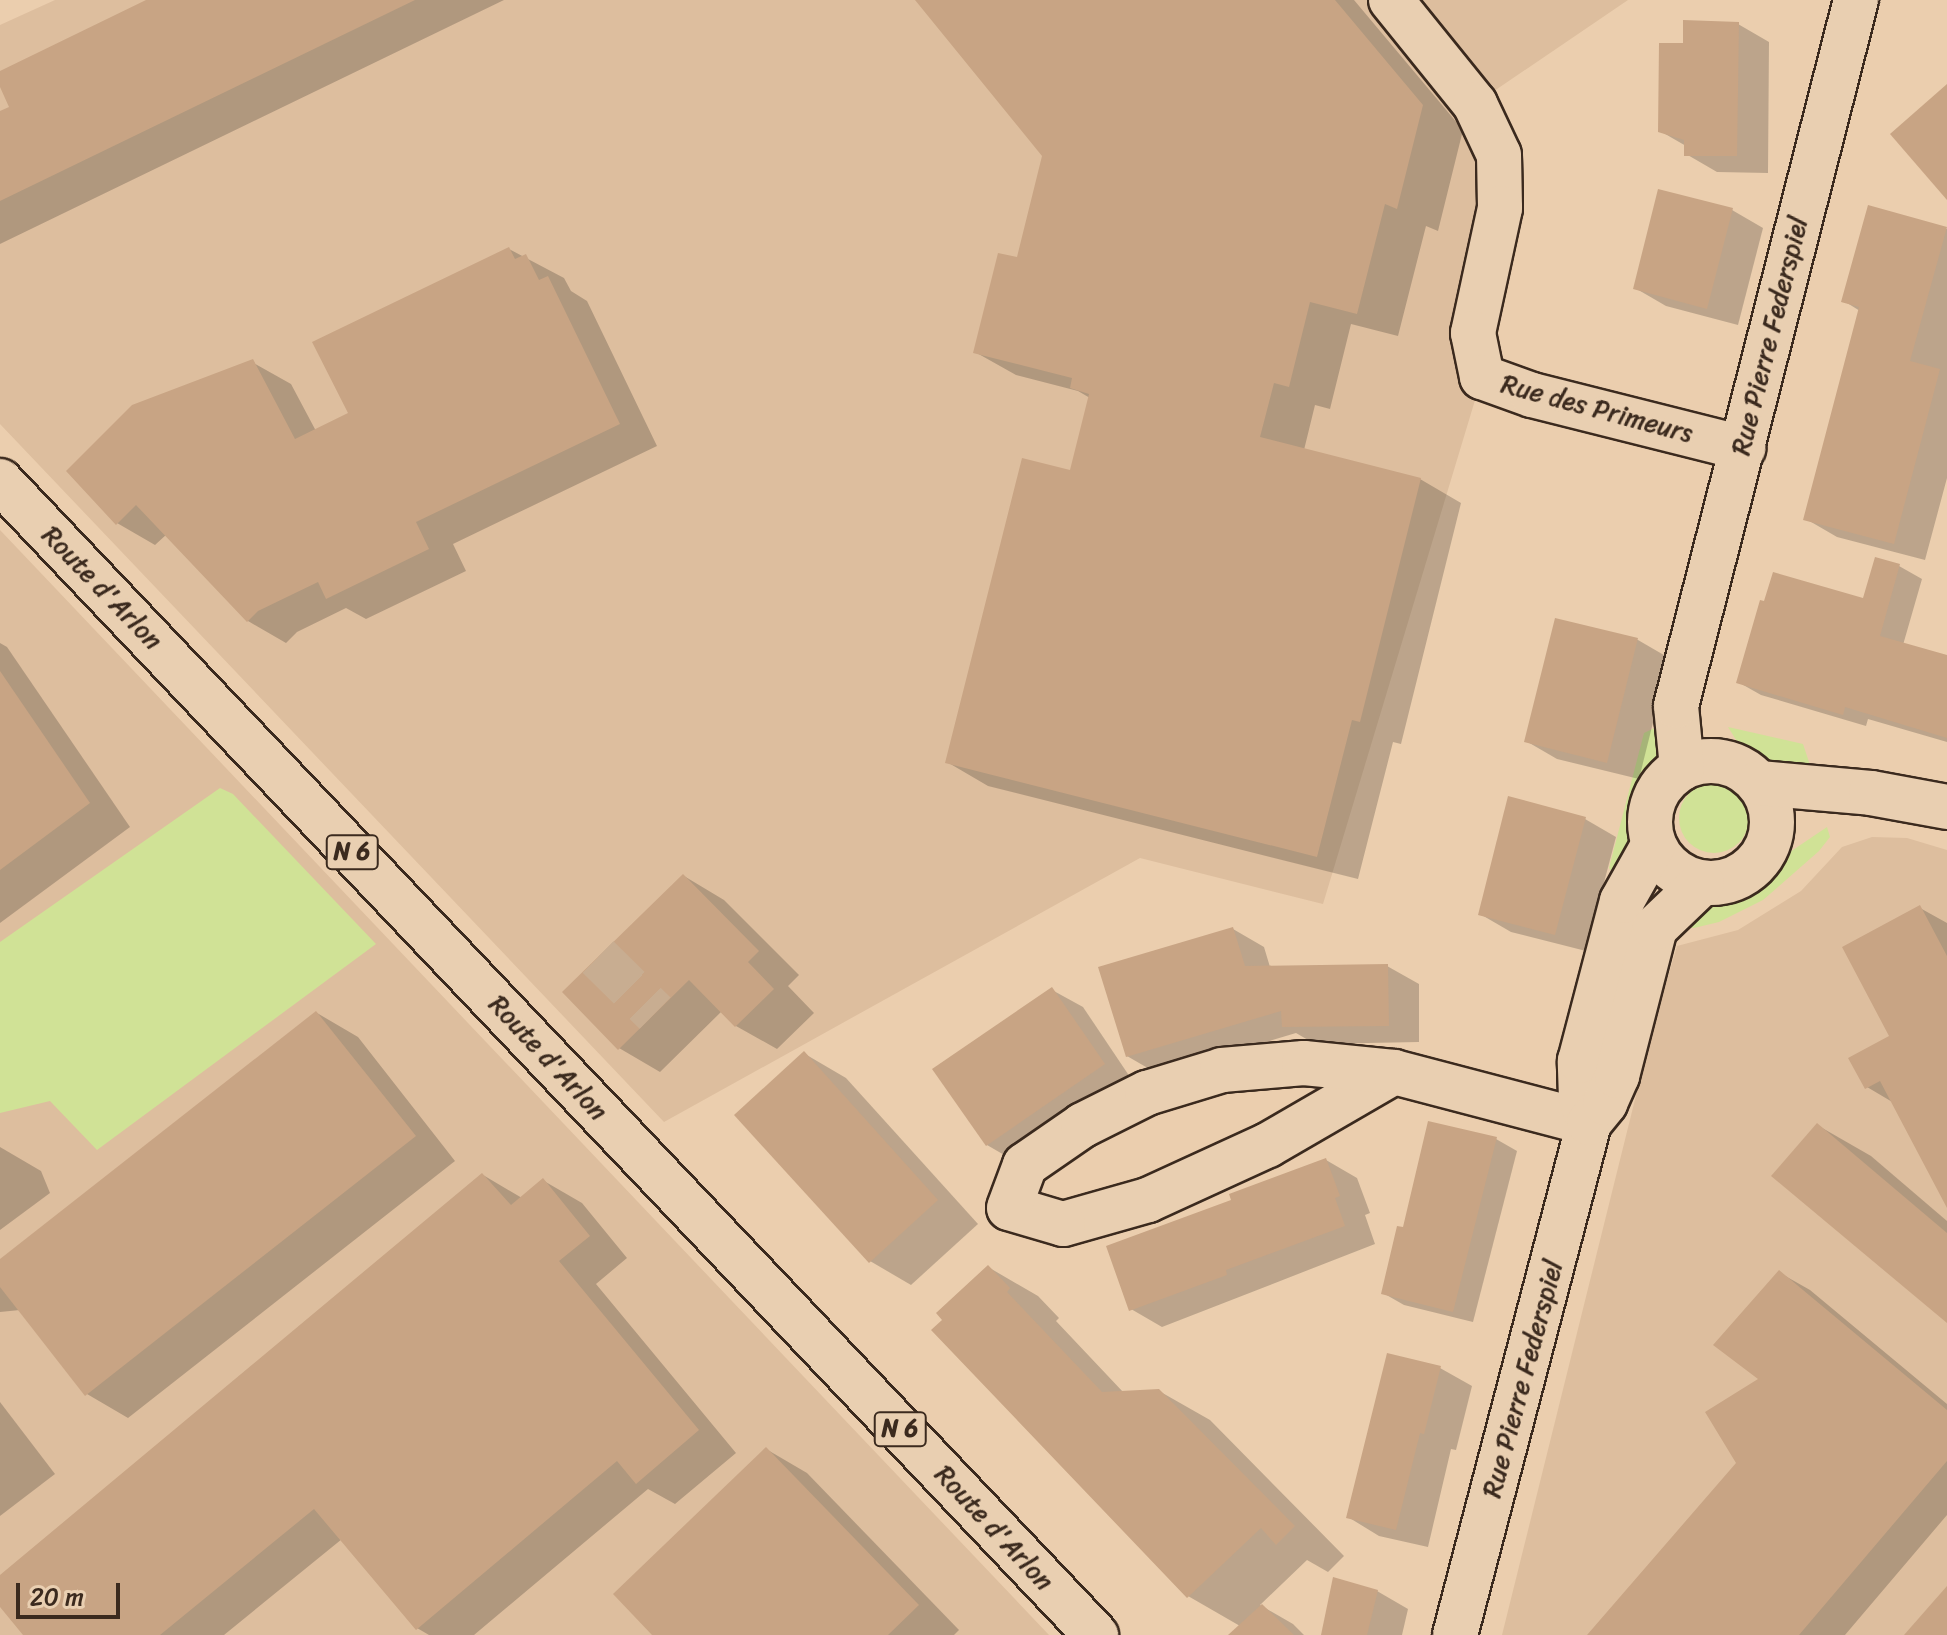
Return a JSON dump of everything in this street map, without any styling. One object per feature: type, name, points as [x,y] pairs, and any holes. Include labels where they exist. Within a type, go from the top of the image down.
[{"type":"street","name":"Rue des Primeurs","points":[[1391,0],[1475,104],[1499,155],[1500,208],[1473,333],[1482,377],[1532,395],[1743,448]]},
{"type":"street","name":"Rue Pierre Federspiel","points":[[1701,764],[1676,706],[1856,0]]},
{"type":"street","name":"Route d'Arlon","points":[[0,481],[1096,1635]]},
{"type":"street","points":[[1701,764],[1742,768],[1759,783],[1770,803],[1773,825],[1768,847],[1756,864],[1741,875],[1722,882],[1702,883],[1682,875],[1665,862],[1654,844],[1650,822],[1654,800],[1665,781],[1701,764]]},
{"type":"street","points":[[1759,783],[1871,793],[1947,807]]},
{"type":"street","points":[[1768,847],[1832,807],[1871,793]]},
{"type":"street","name":"Rue Pierre Federspiel","points":[[1589,1123],[1581,1098],[1580,1061],[1622,901],[1654,844]]},
{"type":"street","name":"Rue Pierre Federspiel","points":[[1455,1635],[1589,1123],[1605,1103],[1617,1076],[1655,928],[1702,883]]},
{"type":"street","points":[[1394,1072],[1268,1145],[1148,1200],[1063,1224],[1009,1208],[1025,1165],[1083,1125],[1147,1093],[1222,1070],[1304,1063],[1394,1072],[1589,1123]]},
{"type":"shaded area","points":[[55,0],[1628,0],[1475,104],[1499,155],[1482,377],[1323,904],[1140,858],[664,1122],[0,424],[0,25]]},
{"type":"shaded area","points":[[0,530],[1049,1635],[0,1635]]},
{"type":"shaded area","points":[[1872,837],[1907,838],[1947,850],[1947,1635],[1502,1635],[1651,1035],[1677,946],[1738,930],[1801,891],[1842,847]]},
{"type":"green space","points":[[1663,724],[1661,751],[1636,802],[1635,839],[1618,880],[1609,868],[1644,733]]},
{"type":"green space","points":[[1728,727],[1803,744],[1812,771],[1774,765],[1738,743]]},
{"type":"green space","points":[[1714,783],[1739,793],[1749,818],[1739,843],[1714,853],[1689,843],[1679,818],[1689,793]]},
{"type":"green space","points":[[220,788],[233,794],[376,944],[97,1150],[50,1101],[0,1113],[0,942]]},
{"type":"green space","points":[[1827,827],[1830,837],[1819,851],[1763,900],[1719,922],[1694,928],[1676,926],[1694,911],[1754,887],[1771,875],[1787,854]]},
{"type":"building","points":[[146,0],[415,0],[0,201],[0,111],[9,107],[0,87],[0,71]]},
{"type":"building","points":[[915,0],[1335,0],[1423,105],[1397,209],[1385,204],[1357,314],[1310,302],[1289,387],[1274,383],[1260,437],[1421,478],[1360,722],[1352,720],[1317,857],[945,763],[1022,458],[1070,470],[1089,394],[1070,388],[1072,378],[973,353],[998,253],[1017,257],[1042,156]]},
{"type":"building","points":[[1683,20],[1739,22],[1737,156],[1684,156],[1684,140],[1658,132],[1659,43],[1683,43]]},
{"type":"building","points":[[1947,84],[1947,200],[1890,134]]},
{"type":"building","points":[[1658,189],[1733,208],[1707,309],[1633,289]]},
{"type":"building","points":[[1868,205],[1947,227],[1910,361],[1940,369],[1894,544],[1803,520],[1859,307],[1841,302]]},
{"type":"building","points":[[509,247],[515,259],[526,254],[539,280],[548,276],[620,424],[416,522],[429,549],[326,599],[318,582],[258,611],[247,622],[136,505],[116,525],[66,471],[132,405],[253,359],[295,439],[348,413],[312,342]]},
{"type":"building","points":[[1875,557],[1900,564],[1880,636],[1947,655],[1947,738],[1845,707],[1843,715],[1736,683],[1760,600],[1764,601],[1773,572],[1863,598]]},
{"type":"building","points":[[1555,618],[1638,638],[1607,763],[1524,742]]},
{"type":"building","points":[[0,671],[90,803],[0,870]]},
{"type":"building","points":[[1508,796],[1586,817],[1555,935],[1478,915]]},
{"type":"building","points":[[683,874],[759,951],[748,962],[774,989],[735,1027],[689,980],[618,1050],[562,992]]},
{"type":"building","points":[[1920,905],[1947,956],[1947,1208],[1880,1081],[1865,1089],[1848,1058],[1889,1036],[1842,947]]},
{"type":"building","points":[[1233,927],[1245,966],[1388,964],[1389,1026],[1282,1027],[1281,1011],[1126,1057],[1098,967]]},
{"type":"building","points":[[1052,987],[1105,1064],[986,1146],[932,1069]]},
{"type":"building","points":[[316,1011],[416,1136],[85,1396],[0,1287],[0,1259]]},
{"type":"building","points":[[804,1051],[938,1200],[869,1263],[734,1115]]},
{"type":"building","points":[[1428,1121],[1497,1137],[1453,1312],[1381,1294],[1397,1226],[1403,1227]]},
{"type":"building","points":[[1817,1123],[1947,1233],[1947,1323],[1771,1176]]},
{"type":"building","points":[[1326,1158],[1340,1196],[1335,1198],[1345,1226],[1226,1270],[1227,1275],[1129,1311],[1106,1246],[1231,1200],[1229,1194]]},
{"type":"building","points":[[482,1173],[511,1205],[543,1178],[590,1236],[559,1261],[699,1430],[636,1484],[617,1461],[416,1630],[314,1509],[160,1635],[23,1635],[0,1607],[0,1575]]},
{"type":"building","points":[[988,1265],[1010,1288],[1007,1292],[1102,1392],[1159,1389],[1295,1526],[1276,1545],[1261,1528],[1187,1598],[931,1330],[942,1320],[936,1313]]},
{"type":"building","points":[[1779,1270],[1947,1410],[1947,1461],[1799,1635],[1587,1635],[1736,1463],[1705,1412],[1758,1379],[1713,1345]]},
{"type":"building","points":[[1387,1353],[1441,1366],[1424,1434],[1420,1433],[1396,1530],[1346,1518]]},
{"type":"building","points":[[766,1447],[919,1605],[888,1635],[652,1635],[613,1594]]},
{"type":"building","points":[[1333,1577],[1378,1590],[1367,1635],[1321,1635]]},
{"type":"building","points":[[1947,1586],[1947,1635],[1904,1635]]},
{"type":"building","points":[[1262,1604],[1294,1635],[1228,1635]]},
{"type":"tunnel","points":[[598,957],[655,1013]]}]
